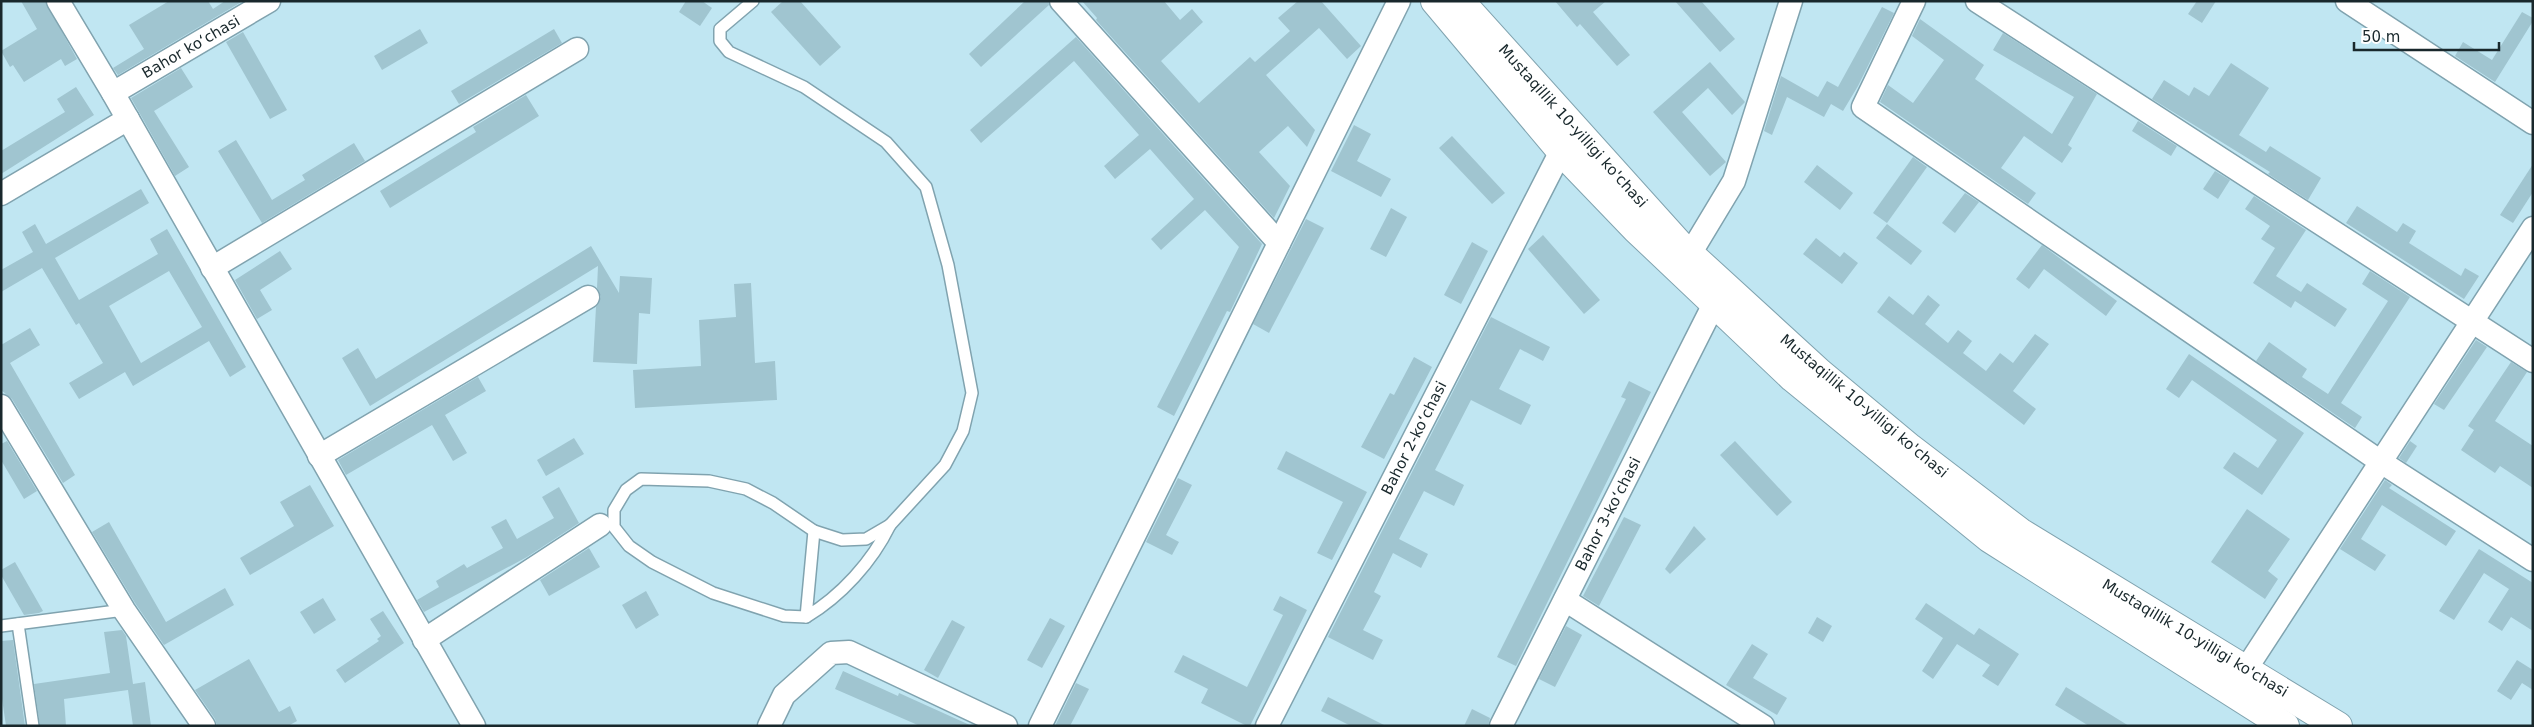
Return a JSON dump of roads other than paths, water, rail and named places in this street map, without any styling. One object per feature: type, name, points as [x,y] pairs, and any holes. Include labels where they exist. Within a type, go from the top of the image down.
[{"type":"main road","name":"Mustaqillik 10-yilligi ko'chasi","points":[[1435,1],[1561,151],[1636,229],[1793,378],[1989,538],[2285,726]]},
{"type":"main road","name":"Mustaqillik 10-yilligi ko'chasi","points":[[1460,1],[1690,254],[1820,373],[1910,448],[2020,532],[2338,726]]},
{"type":"street","points":[[58,1],[128,119],[474,726]]},
{"type":"street","name":"Bahor koʻchasi","points":[[113,93],[269,1]]},
{"type":"street","points":[[1061,1],[1279,243]]},
{"type":"street","points":[[1040,726],[1399,1]]},
{"type":"street","points":[[1690,254],[1734,181],[1791,1]]},
{"type":"street","points":[[1914,1],[1863,107],[2381,462],[2533,560]]},
{"type":"street","points":[[2347,1],[2533,123]]},
{"type":"street","points":[[1979,2],[2471,323],[2533,361]]},
{"type":"street","points":[[212,268],[577,49]]},
{"type":"street","points":[[1,194],[128,119]]},
{"type":"street","name":"Bahor 2-koʻchasi","points":[[1266,726],[1561,151]]},
{"type":"street","points":[[2246,669],[2533,228]]},
{"type":"street","points":[[319,456],[588,297]]},
{"type":"street","name":"Bahor 3-koʻchasi","points":[[1501,726],[1715,302]]},
{"type":"street","points":[[2,411],[124,610],[204,726]]},
{"type":"street","points":[[424,640],[600,525]]},
{"type":"street","points":[[1565,600],[1763,726]]},
{"type":"street","points":[[768,726],[784,695],[831,653],[849,652],[1006,726]]},
{"type":"lane","points":[[753,1],[720,29],[720,41],[729,52],[804,87],[886,142],[926,187],[948,265],[972,393],[962,431],[946,466],[890,525],[877,548],[848,583],[824,606],[806,616],[784,616],[713,593],[652,562],[629,546],[614,527],[614,510],[626,490],[641,479],[709,481],[746,489],[773,503],[814,530],[842,540],[866,538],[890,525]]},
{"type":"lane","points":[[806,616],[814,530]]},
{"type":"lane","points":[[1,626],[124,610]]},
{"type":"lane","points":[[18,624],[33,726]]}]
